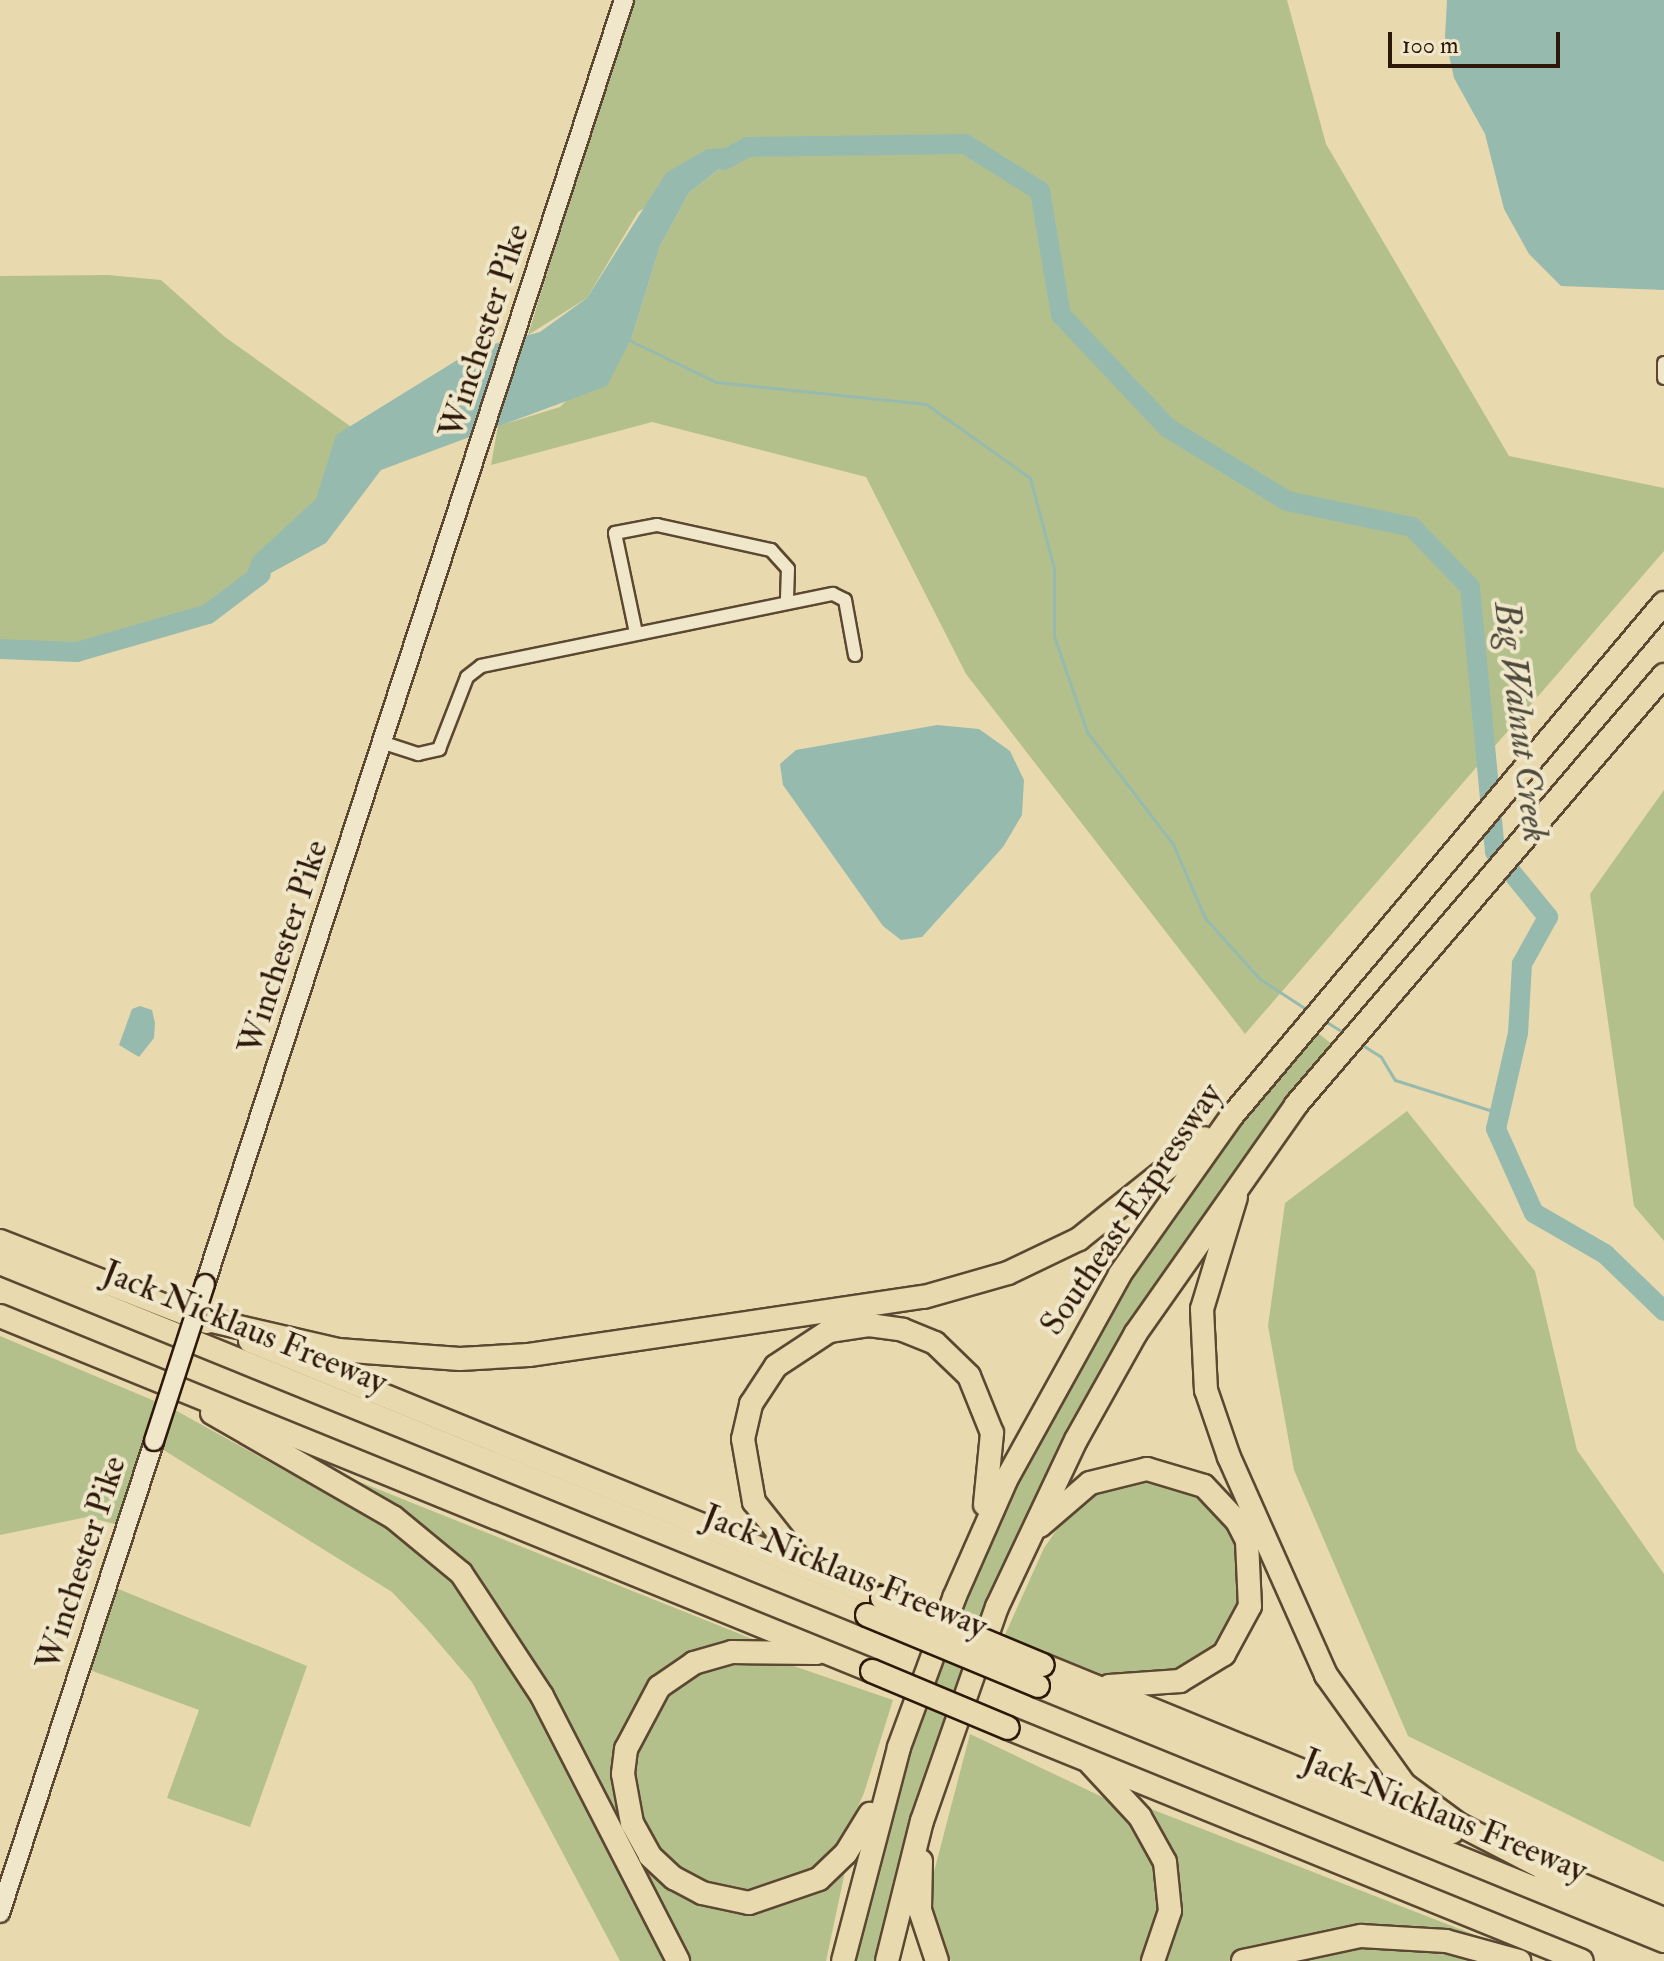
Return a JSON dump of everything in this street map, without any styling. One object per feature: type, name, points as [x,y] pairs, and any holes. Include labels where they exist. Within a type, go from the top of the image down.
[{"type":"highway","name":"Southeast Expressway","points":[[843,1961],[899,1747],[978,1540],[1120,1274],[1231,1117],[1664,603]]},
{"type":"highway","name":"Southeast Expressway","points":[[887,1961],[922,1821],[968,1681],[1026,1542],[1136,1333],[1260,1153],[1334,1060],[1664,675]]},
{"type":"highway","points":[[195,1317],[338,1350],[460,1359],[555,1352],[924,1297],[1008,1273],[1079,1239],[1231,1117]]},
{"type":"highway","points":[[1260,1153],[1227,1221],[1202,1309],[1204,1378],[1229,1457],[1326,1675],[1381,1760],[1458,1824],[1555,1874]]},
{"type":"highway","points":[[0,1241],[195,1317],[882,1598],[1040,1676],[1071,1677],[1139,1688],[1180,1681],[1212,1665],[1236,1640],[1250,1606],[1247,1541],[1237,1521],[1204,1486],[1174,1473],[1131,1469],[1080,1489],[1026,1542]]},
{"type":"highway","name":"Jack Nicklaus Freeway","points":[[0,1263],[867,1615],[1040,1676],[1664,1941]]},
{"type":"highway","points":[[0,1316],[1582,1961]]},
{"type":"highway","points":[[807,1567],[754,1502],[743,1462],[746,1421],[776,1366],[810,1339],[850,1326],[885,1325],[935,1343],[980,1395],[993,1448],[978,1540]]},
{"type":"highway","points":[[186,1393],[235,1429],[393,1517],[461,1573],[542,1696],[678,1961]]},
{"type":"highway","points":[[832,1654],[732,1652],[694,1663],[659,1687],[633,1727],[623,1774],[632,1823],[650,1856],[674,1878],[718,1898],[758,1902],[798,1890],[846,1853],[899,1747]]},
{"type":"highway","points":[[1071,1677],[1664,1919]]},
{"type":"highway","points":[[1088,1760],[1140,1817],[1165,1862],[1170,1911],[1153,1961]]},
{"type":"highway","points":[[922,1821],[920,1910],[937,1961]]},
{"type":"highway","points":[[1243,1961],[1361,1936],[1446,1941],[1519,1961]]},
{"type":"main road","name":"Winchester Pike","points":[[0,1913],[5,1878],[154,1441],[624,0]]},
{"type":"street","points":[[1664,363],[1664,378]]},
{"type":"street","points":[[636,633],[615,533],[657,525],[771,550],[788,569],[787,603]]},
{"type":"street","points":[[384,743],[418,754],[439,749],[475,668],[787,603],[842,597],[855,655]]},
{"type":"green space","points":[[631,0],[1287,0],[1326,144],[1509,456],[1664,488],[1664,551],[1245,1034],[966,674],[866,477],[652,422],[491,465],[498,426],[560,407],[632,337],[660,246],[689,193],[746,148],[638,212],[587,298],[528,335]]},
{"type":"green space","points":[[108,275],[161,280],[225,337],[378,446],[310,537],[208,614],[77,652],[0,649],[0,276]]},
{"type":"green space","points":[[1664,790],[1664,1241],[1634,1206],[1590,894]]},
{"type":"green space","points":[[1314,1030],[1333,1045],[1247,1153],[1126,1335],[1010,1556],[930,1767],[879,1961],[851,1961],[894,1792],[978,1561],[1040,1431],[1107,1311],[1223,1141]]},
{"type":"green space","points":[[1407,1111],[1535,1271],[1577,1450],[1664,1574],[1664,1862],[1408,1736],[1294,1470],[1268,1326],[1285,1203]]},
{"type":"green space","points":[[0,1336],[157,1402],[115,1524],[87,1517],[0,1535]]},
{"type":"green space","points":[[175,1410],[426,1549],[489,1620],[671,1961],[620,1961],[472,1682],[426,1628],[392,1592],[162,1449]]},
{"type":"green space","points":[[345,1476],[770,1646],[653,1685],[632,1714],[620,1745],[636,1850],[754,1909],[819,1889],[846,1867],[826,1961],[683,1961],[507,1625]]},
{"type":"green space","points":[[1164,1477],[1216,1505],[1241,1547],[1246,1594],[1229,1636],[1193,1669],[1106,1678],[1004,1637],[1044,1548],[1069,1512],[1113,1482]]},
{"type":"green space","points":[[116,1588],[307,1666],[250,1827],[167,1798],[199,1710],[87,1669]]},
{"type":"green space","points":[[779,1661],[893,1700],[864,1793],[843,1840],[808,1877],[763,1894],[690,1881],[651,1842],[637,1816],[632,1751],[659,1699],[715,1662]]},
{"type":"green space","points":[[970,1734],[1117,1804],[1151,1845],[1161,1902],[1144,1961],[951,1961],[936,1929],[930,1887]]},
{"type":"green space","points":[[1146,1807],[1488,1940],[1449,1936],[1248,1953],[1229,1961],[1161,1961],[1168,1947]]},
{"type":"green space","points":[[1420,1943],[1500,1961],[1263,1961],[1327,1946]]},
{"type":"water","points":[[1447,0],[1664,0],[1664,290],[1561,286],[1529,254],[1504,209],[1485,134],[1454,78],[1445,37]]},
{"type":"water","points":[[747,147],[689,193],[660,246],[632,337],[607,386],[381,470],[326,543],[240,590],[253,557],[316,499],[336,435],[475,349],[540,332],[587,298],[666,173],[707,149]]},
{"type":"water","points":[[937,725],[979,729],[1010,751],[1024,780],[1022,815],[1003,847],[922,937],[901,940],[883,926],[783,785],[780,764],[796,750]]},
{"type":"water","points":[[140,1006],[152,1010],[155,1023],[154,1038],[139,1057],[119,1045],[132,1009]]},
{"type":"waterway","name":"Big Walnut Creek","points":[[724,160],[747,147],[965,144],[1040,191],[1061,315],[1168,428],[1287,501],[1412,527],[1470,587],[1495,852],[1548,917],[1522,964],[1518,1033],[1496,1129],[1534,1213],[1605,1254],[1664,1311]]},
{"type":"waterway","points":[[629,340],[716,382],[926,404],[1030,478],[1054,568],[1054,636],[1087,732],[1173,844],[1205,918],[1260,979],[1309,1011]]},
{"type":"waterway","name":"Big Walnut Creek","points":[[0,649],[77,652],[208,614],[261,574]]},
{"type":"waterway","points":[[1325,1021],[1346,1034]]},
{"type":"waterway","points":[[1359,1043],[1381,1057],[1395,1080],[1499,1113]]}]
